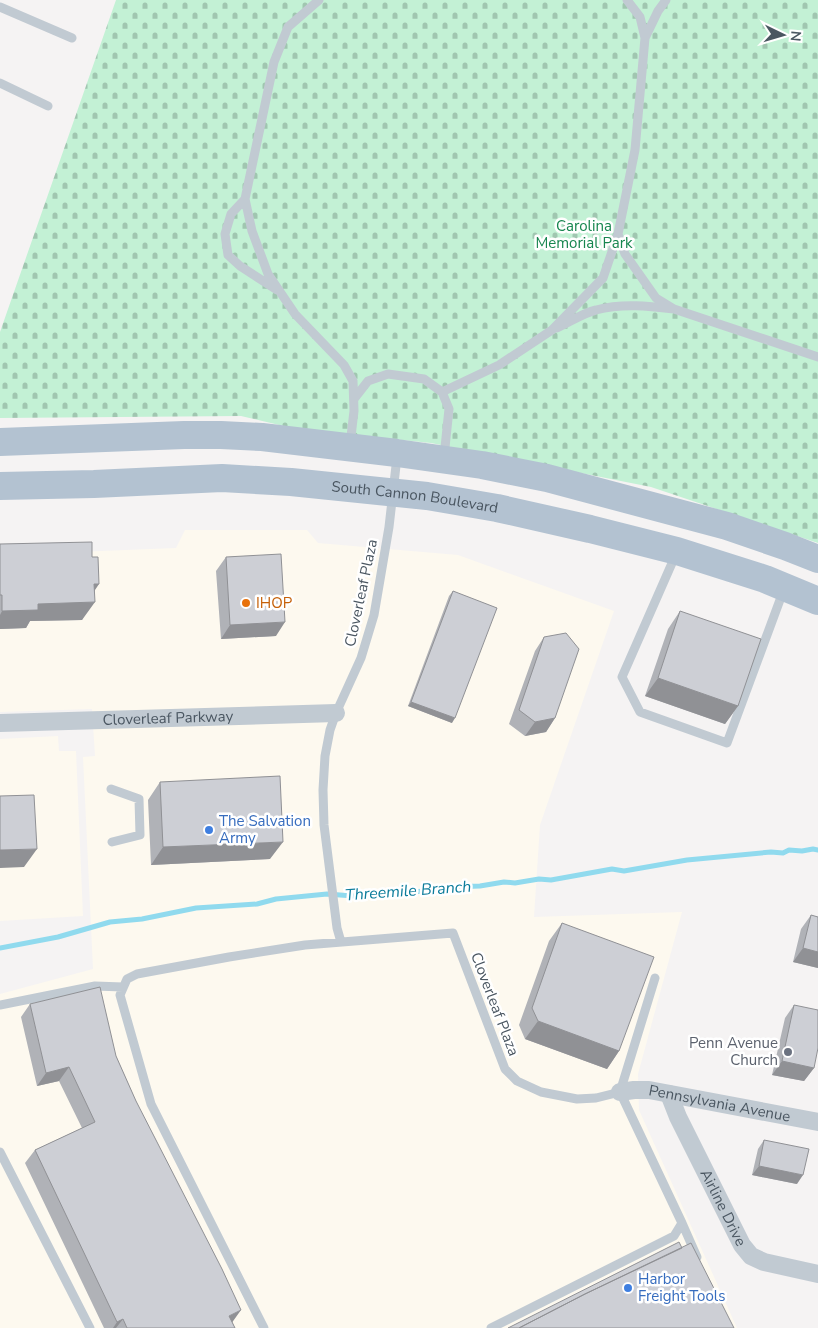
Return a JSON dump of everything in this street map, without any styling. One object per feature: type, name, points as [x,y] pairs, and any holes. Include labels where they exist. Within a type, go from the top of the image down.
[{"type":"main road","points":[[0,442],[221,435],[397,452],[482,465],[547,478],[727,526],[818,559]]},
{"type":"main road","name":"South Cannon Boulevard","points":[[0,486],[222,478],[291,482],[427,496],[497,508],[677,551],[765,579],[818,600]]},
{"type":"street","name":"Cloverleaf Parkway","points":[[0,723],[336,713]]},
{"type":"street","name":"Pennsylvania Avenue","points":[[620,1092],[649,1090],[818,1122]]},
{"type":"street","name":"Airline Drive","points":[[669,1094],[678,1117],[733,1228],[751,1256],[764,1262],[818,1274]]},
{"type":"lane","points":[[320,0],[288,27],[274,62],[245,199],[252,231],[268,274],[295,314],[344,365],[353,380],[354,411],[349,448]]},
{"type":"lane","points":[[628,0],[640,17],[646,38]]},
{"type":"lane","points":[[552,330],[603,278],[618,234],[634,150],[646,38],[666,0]]},
{"type":"lane","points":[[0,7],[72,38]]},
{"type":"lane","points":[[0,83],[48,106]]},
{"type":"lane","points":[[245,199],[231,214],[225,234],[228,255],[240,266],[282,294]]},
{"type":"lane","points":[[618,234],[626,254],[656,298],[674,309]]},
{"type":"lane","points":[[442,392],[499,364],[552,330],[596,310],[612,307],[647,306],[674,309],[818,357]]},
{"type":"lane","points":[[354,399],[368,381],[388,374],[424,379],[442,392],[449,409],[444,460]]},
{"type":"lane","name":"Cloverleaf Plaza","points":[[341,942],[337,928],[324,825],[325,756],[330,730],[362,658],[374,615],[389,527],[397,452]]},
{"type":"lane","points":[[677,551],[622,677],[640,712],[726,743],[785,588]]},
{"type":"lane","points":[[111,789],[139,799],[140,835],[112,842]]},
{"type":"lane","name":"Cloverleaf Plaza","points":[[124,987],[127,979],[137,974],[229,957],[305,945],[453,933],[505,1069],[517,1081],[541,1092],[577,1098],[596,1098],[620,1092]]},
{"type":"lane","points":[[656,978],[620,1092],[701,1267]]},
{"type":"lane","points":[[0,1005],[95,986],[124,987],[120,995],[151,1104],[264,1328]]},
{"type":"lane","points":[[0,1152],[90,1328]]},
{"type":"lane","points":[[491,1328],[674,1236],[682,1223]]},
{"type":"shaded area","points":[[185,530],[307,530],[318,543],[458,555],[614,611],[540,825],[534,917],[682,912],[638,1074],[639,1110],[737,1328],[0,1328],[0,994],[93,969],[83,757],[95,756],[92,709],[0,712],[0,555],[176,548]]},
{"type":"shaded area","points":[[58,736],[59,751],[76,751],[83,916],[0,921],[0,739]]},
{"type":"green space","name":"Carolina Memorial Park","points":[[116,0],[818,0],[818,543],[651,487],[431,443],[296,429],[241,416],[0,418],[0,332]]},
{"type":"building","points":[[92,542],[92,557],[98,557],[99,584],[94,584],[95,602],[38,604],[38,610],[2,611],[2,595],[0,595],[0,544]]},
{"type":"building","name":"IHOP","points":[[281,554],[285,622],[230,625],[226,557]]},
{"type":"building","points":[[453,591],[497,608],[455,718],[411,702]]},
{"type":"building","points":[[680,611],[761,639],[738,706],[658,678]]},
{"type":"building","points":[[566,633],[579,649],[555,718],[535,722],[519,710],[544,637]]},
{"type":"building","name":"The Salvation Army","points":[[280,776],[283,842],[163,847],[160,782]]},
{"type":"building","points":[[34,795],[37,849],[0,850],[0,796]]},
{"type":"building","points":[[811,915],[818,917],[818,952],[803,948]]},
{"type":"building","points":[[562,923],[654,957],[619,1051],[538,1021],[532,1008]]},
{"type":"building","points":[[100,987],[116,1056],[136,1101],[241,1310],[229,1316],[235,1328],[127,1328],[123,1319],[117,1322],[35,1150],[95,1122],[69,1067],[46,1073],[30,1004]]},
{"type":"building","points":[[794,1005],[818,1010],[818,1048],[814,1068],[782,1061]]},
{"type":"building","points":[[764,1140],[809,1149],[803,1175],[759,1166]]},
{"type":"building","points":[[679,1242],[682,1248],[519,1328],[508,1328]]},
{"type":"building","points":[[691,1243],[734,1328],[519,1328],[585,1294]]},
{"type":"waterway","name":"Threemile Branch","points":[[0,948],[58,937],[110,922],[142,919],[196,908],[257,904],[276,899],[327,894],[353,896],[432,889],[445,890],[452,887],[480,886],[504,882],[515,883],[539,879],[551,880],[612,869],[624,871],[687,860],[771,852],[783,853],[789,850],[818,850]]},
{"type":"place","name":"IHOP","points":[[246,603]]},
{"type":"place","name":"The Salvation Army","points":[[209,830]]},
{"type":"place","name":"Penn Avenue Church","points":[[788,1052]]},
{"type":"place","name":"Harbor Freight Tools","points":[[628,1288]]}]
